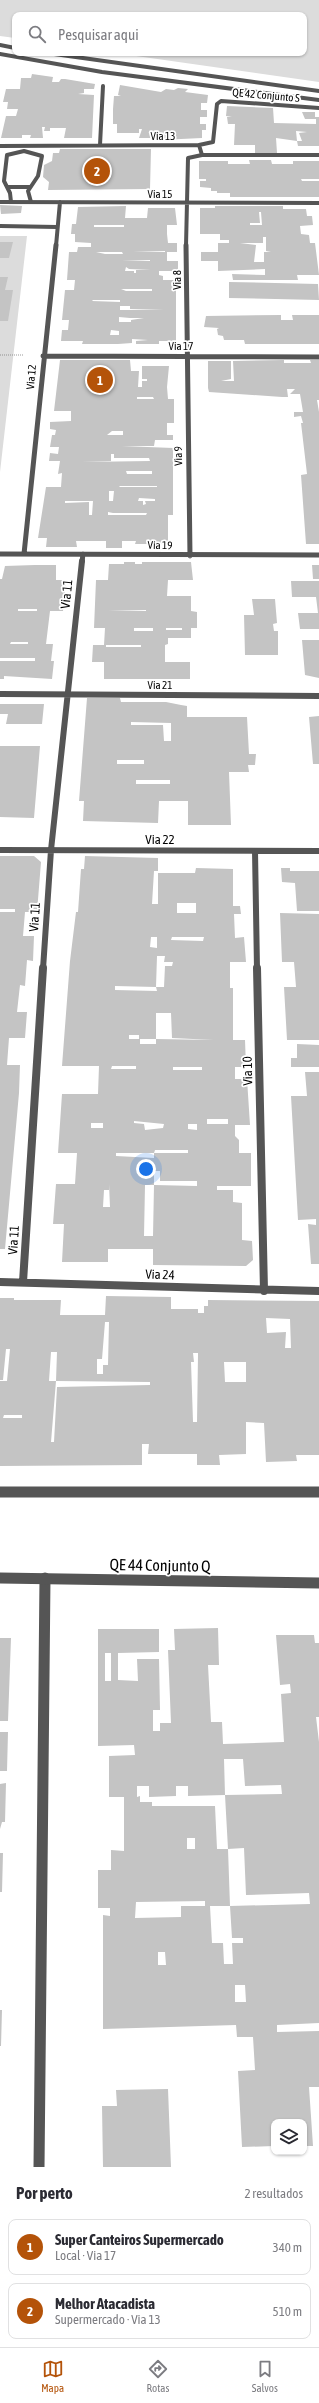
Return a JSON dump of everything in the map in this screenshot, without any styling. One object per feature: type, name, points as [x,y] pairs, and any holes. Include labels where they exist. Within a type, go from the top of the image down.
[{"type":"street","points":[[0,45],[12,47]]},
{"type":"street","points":[[0,54],[102,72],[319,100]]},
{"type":"street","points":[[68,56],[319,91]]},
{"type":"street","points":[[100,145],[103,86]]},
{"type":"street","name":"QE 42 Conjunto S","points":[[199,145],[213,142],[217,104],[221,101],[319,108]]},
{"type":"street","points":[[199,145],[202,155],[319,155]]},
{"type":"street","name":"Via 13","points":[[0,146],[199,145]]},
{"type":"street","points":[[11,202],[4,181],[8,154],[14,152],[38,153],[43,158],[36,181],[28,191],[31,202]]},
{"type":"street","name":"Via 8","points":[[186,356],[186,203],[188,158],[202,155]]},
{"type":"street","points":[[7,187],[30,188]]},
{"type":"street","name":"Via 15","points":[[0,202],[319,203]]},
{"type":"street","name":"Via 12","points":[[24,554],[43,356],[60,202]]},
{"type":"street","points":[[0,226],[57,227]]},
{"type":"street","name":"Via 17","points":[[43,356],[319,357]]},
{"type":"street","name":"Via 9","points":[[186,356],[190,556]]},
{"type":"street","name":"Via 19","points":[[0,554],[190,556],[319,555]]},
{"type":"street","name":"Via 11","points":[[23,1282],[51,850],[83,554]]},
{"type":"street","name":"Via 21","points":[[0,694],[319,696]]},
{"type":"street","name":"Via 22","points":[[0,850],[319,851]]},
{"type":"street","name":"Via 10","points":[[255,851],[264,1291]]},
{"type":"street","name":"Via 24","points":[[0,1282],[264,1291],[319,1291]]},
{"type":"street","points":[[0,1492],[319,1492]]},
{"type":"street","name":"QE 44 Conjunto Q","points":[[0,1578],[319,1583]]},
{"type":"street","points":[[39,2167],[45,1578]]},
{"type":"shaded area","points":[[0,0],[319,0],[319,82],[136,56],[307,56],[307,12],[12,12],[12,38],[0,36]]},
{"type":"shaded area","points":[[0,236],[27,236],[0,472]]},
{"type":"building","points":[[32,74],[53,77],[52,82],[59,82],[61,79],[65,79],[95,84],[94,89],[84,89],[84,93],[78,94],[94,95],[92,138],[64,138],[66,128],[50,128],[50,131],[44,131],[45,127],[42,127],[43,138],[30,138],[31,135],[22,135],[22,138],[1,138],[6,116],[16,116],[18,109],[7,109],[8,102],[3,102],[6,89],[20,89],[21,78],[31,78]]},
{"type":"building","points":[[120,85],[161,92],[166,89],[188,89],[185,92],[208,95],[207,103],[201,103],[201,110],[207,110],[207,117],[200,117],[200,124],[206,124],[206,130],[202,130],[202,138],[160,140],[160,138],[139,138],[142,129],[139,129],[139,133],[117,133],[117,124],[113,124],[113,109],[114,96],[121,96],[118,95]]},
{"type":"building","points":[[227,106],[273,108],[274,123],[316,124],[316,119],[305,119],[302,112],[315,112],[315,117],[319,117],[319,146],[298,146],[297,141],[276,138],[277,153],[255,153],[255,145],[234,145],[235,124],[228,124],[227,117],[232,117],[226,116]],"holes":[[[296,131],[307,132],[299,133],[302,141],[297,141]]]},
{"type":"building","points":[[60,149],[151,149],[150,189],[48,190],[49,182],[43,177],[44,165],[52,161],[53,153],[59,153]]},
{"type":"building","points":[[249,160],[271,160],[272,164],[293,164],[293,161],[319,161],[319,179],[301,179],[302,181],[319,181],[319,197],[230,197],[230,193],[217,193],[217,191],[211,191],[211,188],[200,187],[200,181],[206,181],[206,179],[199,179],[199,161],[228,161],[228,164],[250,164]]},
{"type":"building","points":[[0,205],[22,206],[21,213],[1,214]]},
{"type":"building","points":[[126,206],[125,218],[147,218],[148,208],[175,208],[177,225],[167,225],[167,234],[168,243],[177,243],[177,252],[167,252],[167,261],[178,261],[178,271],[159,271],[159,275],[163,276],[163,280],[176,280],[176,341],[159,341],[159,344],[136,344],[136,341],[148,340],[132,339],[132,343],[82,344],[83,341],[61,341],[62,330],[68,330],[69,320],[62,320],[65,290],[74,290],[75,280],[67,280],[69,252],[77,252],[78,247],[91,247],[91,243],[75,242],[75,234],[71,234],[72,224],[76,224],[78,207]],"holes":[[[94,225],[124,225],[124,227],[94,227]],[[133,251],[165,251],[165,252]],[[96,252],[122,252],[123,254],[105,254]],[[122,260],[150,260],[150,261]],[[126,267],[129,269],[151,270],[136,270],[136,273],[134,273],[134,271],[125,271]],[[121,289],[152,289],[152,291],[126,291]],[[120,300],[120,302],[92,301]],[[120,306],[130,306],[130,309],[164,310],[120,310]],[[119,317],[144,318],[131,320],[131,322],[119,322]],[[111,330],[119,331],[119,335],[110,335]]]},
{"type":"building","points":[[215,206],[283,206],[283,209],[306,209],[307,216],[312,216],[313,225],[300,226],[301,234],[309,235],[310,243],[315,243],[319,275],[297,275],[298,280],[233,280],[232,274],[265,275],[265,269],[218,271],[218,261],[201,261],[201,252],[218,252],[218,243],[229,243],[229,240],[220,240],[220,234],[200,234],[200,208],[215,208]],"holes":[[[259,212],[261,212],[262,225],[250,225],[250,223],[260,223]],[[263,237],[266,237],[266,251],[271,252],[264,252],[264,262],[254,262],[256,245],[240,243],[263,243]]]},
{"type":"building","points":[[0,242],[13,242],[9,258],[0,258]]},
{"type":"building","points":[[0,277],[8,277],[5,290],[13,290],[8,321],[0,321]]},
{"type":"building","points":[[229,282],[318,284],[319,300],[229,298]]},
{"type":"building","points":[[281,315],[281,320],[293,320],[292,315],[319,315],[319,344],[245,344],[244,340],[224,340],[223,336],[218,335],[217,329],[219,328],[204,327],[206,316]]},
{"type":"building","points":[[60,360],[130,360],[131,371],[139,371],[138,387],[142,387],[142,381],[147,381],[147,379],[142,379],[142,366],[169,366],[167,387],[168,399],[174,399],[174,423],[167,423],[167,435],[173,435],[173,440],[155,440],[154,446],[122,446],[173,448],[173,515],[168,515],[168,544],[135,544],[136,541],[122,541],[122,548],[106,548],[106,541],[76,541],[77,547],[46,547],[47,538],[38,538],[46,487],[61,487],[62,473],[58,474],[60,461],[49,461],[50,453],[58,454],[59,447],[50,447],[52,435],[55,435],[56,430],[50,429],[50,422],[71,421],[71,411],[54,411]],"holes":[[[137,397],[153,397],[154,399],[137,399]],[[112,431],[123,431],[123,435],[107,435]],[[111,454],[114,454],[114,458],[149,458],[150,461],[82,462],[111,461]],[[126,471],[152,471],[152,474],[127,474]],[[120,486],[157,487],[119,487]],[[109,491],[114,491],[113,501],[109,501]],[[139,498],[155,499],[155,501],[145,501],[146,504],[143,505],[143,501],[138,501]],[[65,501],[93,501],[92,515],[89,515],[89,502],[65,503]],[[108,512],[147,513],[146,515],[108,515]]]},
{"type":"building","points":[[284,360],[284,363],[311,363],[310,360],[319,360],[319,400],[317,400],[319,412],[319,544],[306,544],[301,475],[307,474],[301,423],[303,423],[301,416],[294,417],[294,412],[303,412],[300,394],[290,394],[295,389],[287,389],[288,397],[282,397],[209,392],[208,388],[208,361],[231,361],[231,379],[221,381],[234,381],[233,361]]},
{"type":"building","points":[[124,562],[135,562],[135,564],[142,564],[142,562],[191,562],[193,580],[168,580],[167,596],[191,596],[191,611],[197,612],[197,628],[191,628],[191,638],[168,638],[168,644],[165,645],[165,662],[190,662],[190,679],[104,679],[104,662],[92,662],[93,645],[104,645],[105,628],[94,628],[96,580],[108,580],[109,564],[124,564]],"holes":[[[108,610],[146,610],[146,611]],[[134,628],[153,628],[153,631],[134,631]],[[166,628],[182,628],[182,630],[166,630]],[[106,645],[141,645],[141,647],[106,647]]]},
{"type":"building","points":[[56,565],[56,580],[66,580],[63,611],[50,611],[46,644],[53,644],[51,661],[54,661],[52,679],[4,676],[4,679],[0,679],[0,661],[35,661],[35,658],[0,658],[0,579],[2,579],[5,566]],"holes":[[[18,609],[37,609],[37,611],[18,611]],[[11,642],[28,642],[28,644],[10,644]]]},
{"type":"building","points":[[312,565],[319,565],[319,579],[313,579]]},
{"type":"building","points":[[291,581],[319,581],[319,629],[300,629],[298,613],[318,613],[316,597],[292,597]]},
{"type":"building","points":[[252,599],[275,599],[277,623],[273,624],[274,631],[278,631],[278,655],[245,655],[244,615],[254,615]]},
{"type":"building","points":[[302,640],[319,640],[319,678],[305,675]]},
{"type":"building","points":[[87,698],[120,698],[121,702],[166,702],[187,706],[187,717],[247,717],[249,754],[256,754],[255,765],[248,765],[249,772],[229,772],[231,825],[188,825],[188,801],[159,801],[158,823],[83,821],[84,801],[79,801]],"holes":[[[131,722],[171,723],[171,741],[164,741],[163,725],[131,725]],[[117,760],[144,760],[144,764],[117,764]],[[136,780],[170,780],[170,784],[136,784]]]},
{"type":"building","points":[[0,704],[44,704],[42,724],[6,724],[8,714],[0,714]]},
{"type":"building","points":[[319,716],[319,764],[313,764],[309,717]]},
{"type":"building","points":[[0,746],[40,746],[34,818],[0,817]]},
{"type":"building","points":[[0,856],[34,856],[41,862],[37,912],[25,912],[23,936],[34,936],[33,961],[27,960],[25,986],[20,985],[17,1012],[27,1012],[25,1038],[9,1038],[7,1065],[20,1065],[19,1093],[5,1249],[0,1249],[0,912],[15,912],[15,909],[0,909]]},
{"type":"building","points":[[85,856],[158,858],[158,871],[154,871],[152,904],[158,904],[158,873],[195,873],[196,868],[233,869],[233,906],[240,906],[241,914],[234,914],[235,938],[244,937],[246,962],[230,962],[230,988],[233,988],[233,1040],[245,1040],[246,1067],[235,1067],[235,1079],[247,1079],[250,1125],[235,1125],[235,1136],[239,1140],[239,1153],[251,1153],[251,1186],[217,1186],[217,1190],[233,1190],[233,1202],[242,1203],[242,1240],[252,1241],[253,1260],[246,1266],[153,1265],[153,1249],[108,1249],[108,1262],[62,1262],[64,1224],[53,1224],[56,1184],[75,1184],[77,1153],[58,1153],[62,1094],[98,1094],[99,1066],[62,1066],[70,961],[76,912],[78,912],[81,869],[84,869]],"holes":[[[177,903],[196,903],[196,913],[177,913]],[[151,937],[157,937],[157,948],[150,947]],[[172,937],[204,937],[203,941],[171,940]],[[157,956],[165,956],[164,962],[173,962],[172,966],[165,966],[164,987],[156,987]],[[115,986],[156,987],[157,991],[115,990]],[[156,1013],[171,1013],[172,1038],[214,1040],[156,1039]],[[129,1035],[139,1035],[139,1039],[129,1039]],[[140,1039],[156,1039],[156,1044],[140,1044]],[[112,1066],[136,1066],[136,1069],[111,1069]],[[173,1067],[202,1067],[202,1070],[173,1070]],[[207,1119],[228,1119],[228,1124],[207,1124]],[[134,1121],[164,1124],[163,1128],[145,1130],[144,1124],[134,1123]],[[91,1123],[103,1123],[103,1128],[91,1128]],[[188,1124],[197,1124],[197,1130],[188,1129]],[[155,1150],[188,1150],[188,1153],[154,1153]],[[116,1153],[154,1153],[154,1158],[116,1156]],[[154,1171],[160,1171],[160,1181],[197,1181],[197,1186],[154,1185]],[[109,1184],[110,1207],[103,1207],[104,1190],[109,1190]],[[145,1185],[154,1185],[153,1236],[144,1236]]]},
{"type":"building","points":[[281,868],[290,868],[290,871],[319,871],[319,911],[297,911],[295,883],[282,882]]},
{"type":"building","points":[[280,913],[319,914],[319,1040],[287,1040],[284,987],[296,987],[294,962],[282,962]]},
{"type":"building","points":[[297,1044],[319,1045],[319,1067],[291,1067],[291,1058],[297,1058]]},
{"type":"building","points":[[305,1072],[319,1072],[319,1264],[311,1264],[308,1224],[316,1225],[316,1219],[298,1220],[291,1096],[307,1096]]},
{"type":"building","points":[[106,1296],[171,1297],[171,1309],[198,1309],[198,1313],[204,1313],[204,1306],[208,1306],[208,1300],[319,1301],[319,1455],[296,1455],[297,1461],[266,1462],[264,1423],[246,1422],[246,1454],[219,1455],[220,1465],[197,1465],[197,1454],[148,1454],[149,1444],[142,1444],[142,1465],[0,1466],[0,1381],[7,1381],[10,1349],[6,1349],[3,1380],[0,1380],[0,1298],[14,1298],[14,1300],[61,1300],[60,1315],[105,1315]],"holes":[[[266,1318],[290,1319],[291,1348],[285,1348],[286,1332],[267,1333]],[[105,1322],[109,1322],[108,1365],[103,1365],[103,1374],[97,1374],[97,1359],[102,1359]],[[51,1352],[57,1352],[56,1381],[49,1381]],[[193,1353],[198,1353],[197,1422],[193,1422],[191,1362],[194,1362]],[[224,1362],[246,1362],[246,1382],[225,1382]],[[56,1381],[150,1382],[150,1385],[57,1387],[54,1442],[51,1442]],[[4,1415],[22,1415],[22,1418],[3,1418]]]},
{"type":"building","points":[[218,1628],[219,1665],[208,1665],[211,1722],[222,1722],[223,1744],[284,1742],[281,1694],[291,1693],[290,1684],[280,1685],[276,1635],[314,1635],[315,1643],[319,1643],[319,1717],[316,1717],[319,1742],[319,2023],[277,2025],[277,2032],[319,2031],[319,2087],[309,2087],[313,2146],[307,2146],[307,2119],[271,2119],[271,2146],[242,2147],[238,2071],[255,2070],[253,2037],[237,2037],[236,2025],[103,2029],[103,1915],[110,1916],[110,1908],[98,1908],[98,1870],[111,1870],[111,1850],[124,1851],[124,1797],[109,1797],[109,1756],[135,1755],[134,1745],[98,1746],[98,1629],[159,1629],[159,1652],[118,1653],[118,1680],[138,1681],[137,1659],[159,1659],[160,1710],[153,1710],[153,1731],[160,1731],[160,1723],[171,1723],[168,1650],[175,1650],[174,1629]],"holes":[[[105,1653],[111,1653],[111,1681],[105,1681]],[[224,1759],[243,1759],[245,1786],[281,1785],[282,1794],[225,1795]],[[137,1786],[149,1786],[149,1797],[176,1796],[176,1786],[188,1786],[188,1796],[225,1795],[228,1849],[217,1849],[215,1806],[152,1806],[152,1802],[140,1802],[140,1796],[137,1797]],[[187,1838],[195,1838],[195,1849],[187,1849]],[[244,1848],[246,1895],[309,1893],[310,1904],[230,1906],[228,1849]],[[205,1901],[205,1906],[181,1906],[181,1917],[135,1918],[136,1902]],[[210,1906],[230,1906],[232,1938],[243,1938],[243,1943],[232,1943],[233,1964],[224,1964],[223,1943],[212,1943]],[[158,1952],[165,1952],[166,1965],[158,1965]],[[235,1985],[245,1985],[246,2002],[235,2002]]]},
{"type":"building","points":[[0,1638],[11,1638],[8,1721],[0,1721]]},
{"type":"building","points":[[0,1732],[8,1732],[7,1771],[0,1771]]},
{"type":"building","points":[[6,1783],[5,1822],[2,1822],[0,1829],[0,1784]]},
{"type":"building","points":[[0,1853],[3,1853],[2,1892],[0,1892]]},
{"type":"building","points":[[0,2010],[2,2010],[1,2046],[0,2046]]},
{"type":"building","points":[[168,2089],[171,2167],[103,2167],[102,2106],[117,2106],[116,2090]]},
{"type":"place","name":"Melhor Atacadista","points":[[97,171]]},
{"type":"place","name":"Super Canteiros Supermercado","points":[[100,380]]}]
